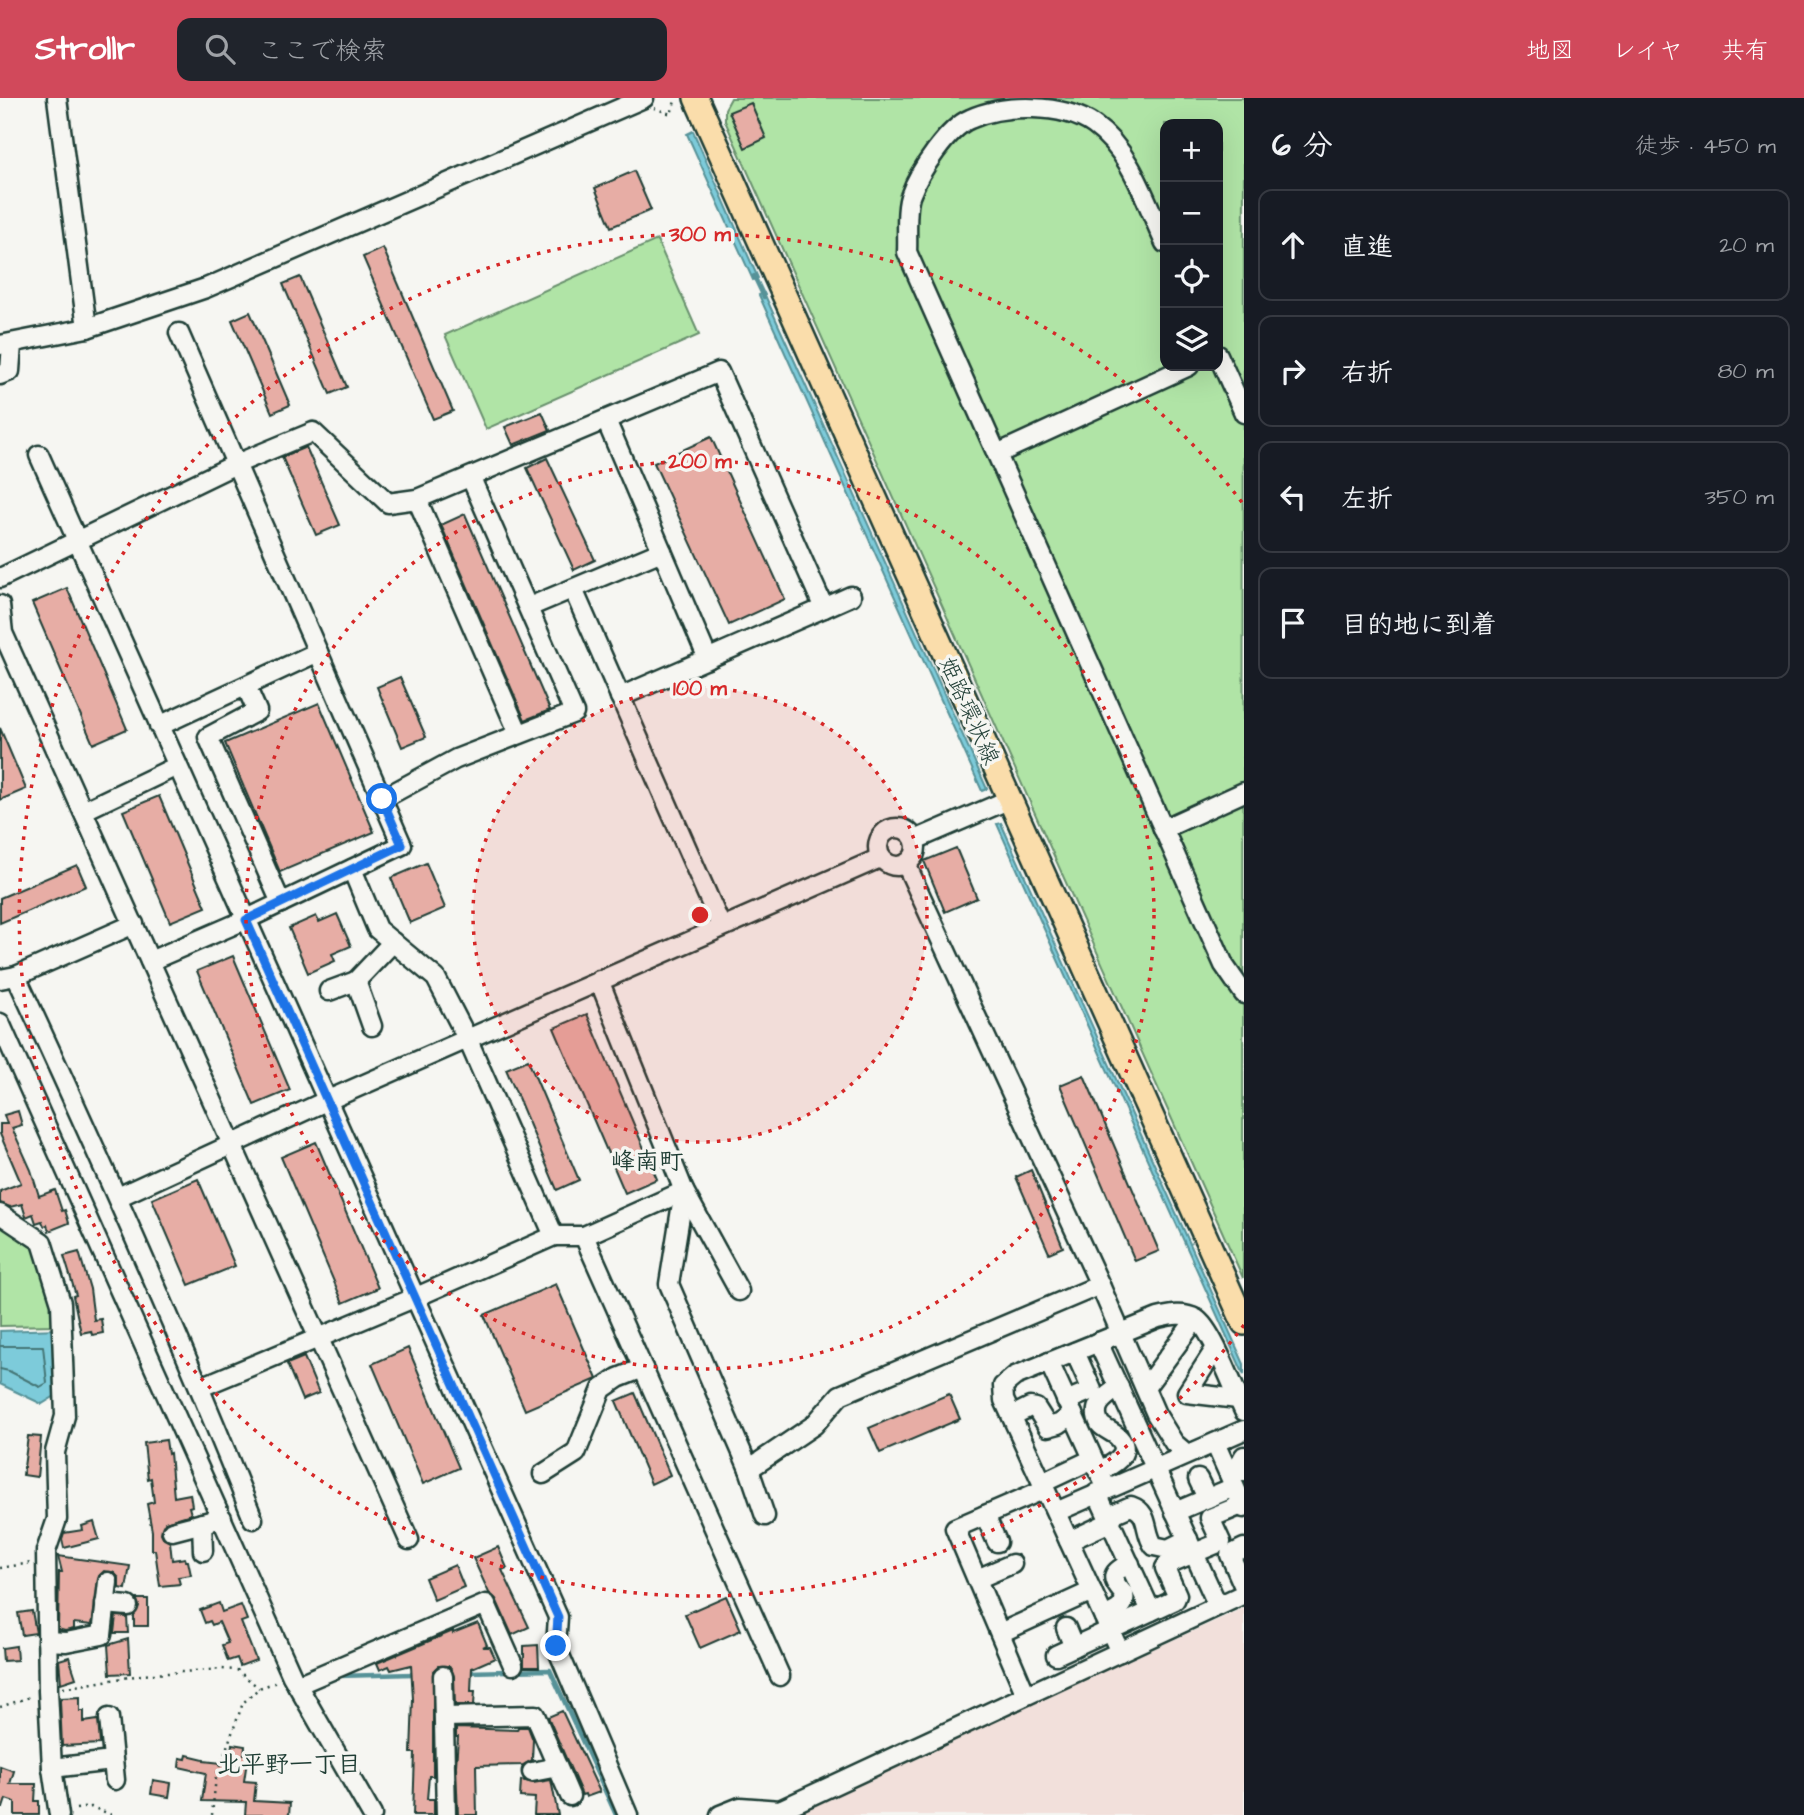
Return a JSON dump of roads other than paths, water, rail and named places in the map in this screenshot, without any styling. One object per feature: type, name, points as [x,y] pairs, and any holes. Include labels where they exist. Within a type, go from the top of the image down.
[{"type":"main road","name":"姫路環状線","points":[[696,98],[1244,1322]]},
{"type":"street","points":[[57,98],[87,328]]},
{"type":"street","points":[[0,375],[10,371],[6,344],[87,328],[206,288],[648,103]]},
{"type":"street","points":[[1160,232],[1122,152],[1093,124],[1055,108],[1014,108],[968,119],[939,145],[909,196],[907,253],[1224,965],[1244,994]]},
{"type":"street","points":[[150,961],[246,920],[402,845],[178,333]]},
{"type":"street","points":[[1223,366],[1244,412]]},
{"type":"street","points":[[997,454],[1178,371]]},
{"type":"street","points":[[0,578],[236,464],[313,432],[388,503],[417,499],[719,372],[824,608]]},
{"type":"street","points":[[606,420],[708,659]]},
{"type":"street","points":[[39,455],[558,1617],[556,1646],[628,1815]]},
{"type":"street","points":[[382,799],[456,759],[574,713],[471,478]]},
{"type":"street","points":[[417,499],[519,734]]},
{"type":"street","points":[[529,607],[662,551]]},
{"type":"street","points":[[573,589],[721,926]]},
{"type":"street","points":[[620,697],[851,596]]},
{"type":"street","points":[[0,606],[2,634],[409,1540]]},
{"type":"street","points":[[159,726],[318,652]]},
{"type":"street","points":[[246,686],[257,711],[208,737],[281,903]]},
{"type":"street","points":[[83,811],[177,766]]},
{"type":"street","points":[[1163,829],[1244,792]]},
{"type":"street","points":[[915,840],[1009,800]]},
{"type":"street","points":[[892,828],[902,828],[910,832],[915,840],[913,858],[906,864],[897,866],[880,858],[878,840],[884,832],[892,828]]},
{"type":"street","points":[[118,1197],[326,1101],[880,858]]},
{"type":"street","points":[[906,864],[1122,1333],[1156,1413],[1174,1443],[1187,1454]]},
{"type":"street","points":[[352,869],[377,929],[436,978],[468,1040],[554,1236]]},
{"type":"street","points":[[134,924],[8,977],[118,1197],[201,1387],[253,1519]]},
{"type":"street","points":[[329,990],[356,981],[393,942]]},
{"type":"street","points":[[599,980],[684,1191],[739,1291]]},
{"type":"street","points":[[356,981],[372,1026]]},
{"type":"street","points":[[0,1023],[295,1681],[372,1815]]},
{"type":"street","points":[[201,1387],[554,1236],[584,1236],[684,1191]]},
{"type":"street","points":[[684,1191],[669,1284],[749,1469],[765,1516]]},
{"type":"street","points":[[0,1214],[42,1242],[61,1303],[65,1416],[55,1452],[57,1519],[46,1551],[48,1691],[52,1768],[59,1811]]},
{"type":"street","points":[[584,1236],[780,1676]]},
{"type":"street","points":[[749,1469],[814,1425],[841,1395],[1100,1285]]},
{"type":"street","points":[[1120,1652],[1004,1400],[1003,1387],[1011,1378],[1098,1342],[1171,1314],[1185,1315],[1196,1319],[1206,1329],[1241,1405]]},
{"type":"street","points":[[1145,1388],[1196,1319]]},
{"type":"street","points":[[1098,1342],[1218,1606]]},
{"type":"street","points":[[1216,1348],[1187,1393],[1241,1405]]},
{"type":"street","points":[[1012,1416],[1030,1407],[1036,1408],[1048,1427],[1059,1424],[1070,1408],[1092,1390],[1075,1352]]},
{"type":"street","points":[[1049,1362],[1096,1465],[1110,1522],[1151,1611]]},
{"type":"street","points":[[542,1474],[576,1453],[602,1389],[618,1378],[643,1368]]},
{"type":"street","points":[[1026,1695],[955,1528],[1044,1486],[1096,1465],[1119,1460],[1124,1447],[1121,1439],[1100,1424],[1096,1408],[1100,1401],[1119,1387]]},
{"type":"street","points":[[1056,1511],[1244,1430]]},
{"type":"street","points":[[1215,1443],[1239,1479]]},
{"type":"street","points":[[1110,1522],[1115,1513],[1131,1506],[1138,1509],[1147,1520],[1146,1531],[1154,1546],[1168,1549],[1221,1542],[1210,1518],[1243,1506],[1239,1479],[1244,1455]]},
{"type":"street","points":[[1198,1479],[1207,1498]]},
{"type":"street","points":[[1175,1512],[1207,1498],[1239,1479]]},
{"type":"street","points":[[985,1515],[997,1542]]},
{"type":"street","points":[[172,1531],[222,1518]]},
{"type":"street","points":[[1069,1541],[1089,1525],[1110,1522]]},
{"type":"street","points":[[202,1523],[203,1551]]},
{"type":"street","points":[[1107,1624],[1151,1611],[1176,1598],[1165,1568],[1191,1546]]},
{"type":"street","points":[[1244,1548],[1230,1555],[1244,1587]]},
{"type":"street","points":[[977,1579],[1012,1564]]},
{"type":"street","points":[[1056,1655],[1074,1647],[1107,1624],[1120,1609],[1124,1603],[1124,1594],[1116,1586],[1114,1577],[1118,1569],[1130,1564]]},
{"type":"street","points":[[47,1641],[66,1642],[102,1635],[108,1582]]},
{"type":"street","points":[[1000,1633],[1092,1591]]},
{"type":"street","points":[[720,1815],[740,1808],[780,1810],[1244,1594]]},
{"type":"street","points":[[105,1604],[128,1606]]},
{"type":"street","points":[[295,1681],[486,1604],[512,1643],[513,1665]]},
{"type":"street","points":[[1066,1628],[1074,1647]]},
{"type":"street","points":[[443,1676],[446,1815]]},
{"type":"street","points":[[444,1717],[535,1715],[570,1796]]},
{"type":"street","points":[[109,1718],[116,1780]]},
{"type":"street","points":[[52,1768],[112,1761]]},
{"type":"street","points":[[532,1772],[558,1767]]},
{"type":"water","points":[[693,131],[758,278],[753,280],[687,134]]},
{"type":"water","points":[[764,293],[987,789],[982,791],[759,295]]},
{"type":"water","points":[[1001,823],[1244,1364],[1244,1375],[997,824]]},
{"type":"water","points":[[59,1329],[63,1391],[42,1404],[0,1384],[0,1331]]},
{"type":"waterway","points":[[754,276],[764,297]]},
{"type":"waterway","points":[[469,1672],[550,1670],[616,1815]]},
{"type":"waterway","points":[[338,1676],[414,1674]]},
{"type":"district","name":"峰南町","points":[[647,1162]]},
{"type":"district","name":"北平野一丁目","points":[[289,1765]]}]
